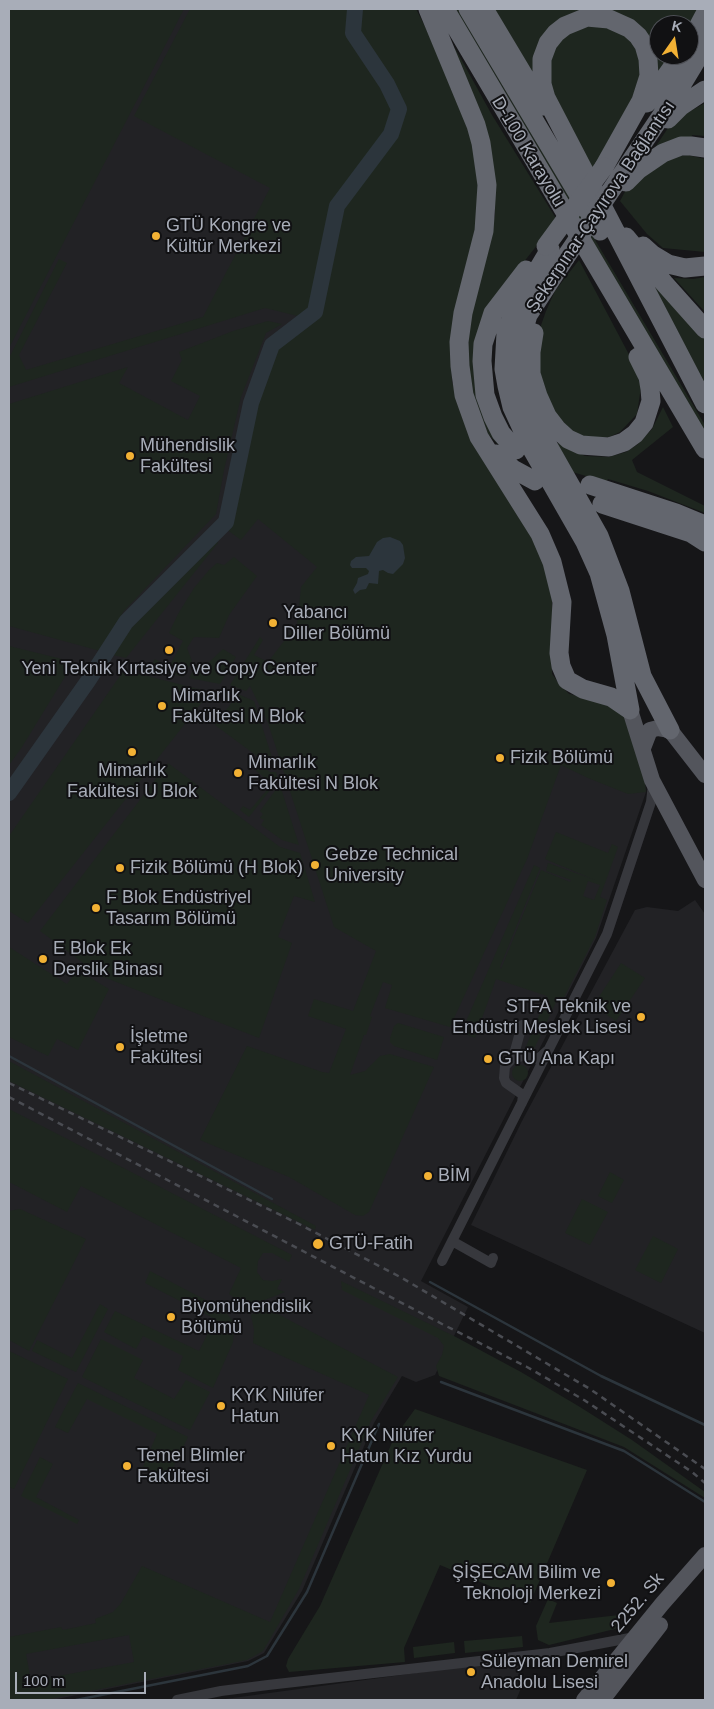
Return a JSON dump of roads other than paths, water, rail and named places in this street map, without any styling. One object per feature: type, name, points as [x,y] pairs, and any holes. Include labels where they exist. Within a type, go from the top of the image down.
[{"type":"highway","points":[[420,9],[468,105]]},
{"type":"highway","points":[[428,9],[476,125],[487,185],[486,210],[480,248],[460,326],[459,355],[464,394],[479,437],[540,534],[552,562],[562,602],[559,653],[561,666],[567,680],[583,689],[611,697],[630,710]]},
{"type":"highway","name":"D-100 Karayolu","points":[[444,9],[705,449]]},
{"type":"highway","name":"D-100 Karayolu","points":[[468,9],[705,408]]},
{"type":"highway","points":[[484,9],[596,196],[664,283],[705,328]]},
{"type":"highway","points":[[699,25],[705,14]]},
{"type":"highway","points":[[615,177],[649,76],[648,59],[644,45],[629,28],[609,19],[587,17],[565,26],[548,43],[542,59],[546,98],[705,404]]},
{"type":"highway","name":"Şekerpınar-Çayırova Bağlantısı","points":[[630,710],[616,635],[599,573],[586,542],[528,444],[512,407],[504,369],[506,333],[516,306],[554,251],[615,177],[676,94],[705,46]]},
{"type":"highway","name":"Şekerpınar-Çayırova Bağlantısı","points":[[615,177],[676,65]]},
{"type":"highway","points":[[516,450],[501,433],[492,417],[485,395],[482,361],[484,344],[493,313],[514,284],[554,251],[615,177],[675,112],[705,90]]},
{"type":"highway","points":[[615,177],[638,170],[664,152],[681,146],[705,148]]},
{"type":"highway","points":[[596,196],[660,260],[685,268],[705,266]]},
{"type":"highway","points":[[554,251],[561,272],[541,311],[534,330],[531,374],[548,416],[557,429],[568,439],[581,445],[609,447],[624,442],[635,434],[644,423],[651,401],[648,377],[617,316],[597,268]]},
{"type":"highway","name":"Şekerpınar-Çayırova Bağlantısı","points":[[554,251],[528,315],[520,342],[517,360],[518,378],[525,405],[599,536],[620,591],[642,676],[670,730]]},
{"type":"highway","points":[[479,437],[513,469],[535,481]]},
{"type":"highway","points":[[590,486],[676,513],[705,525]]},
{"type":"highway","points":[[602,504],[691,533],[705,542]]},
{"type":"main road","points":[[630,710],[652,780],[669,812],[698,858],[705,880]]},
{"type":"main road","points":[[643,748],[650,730],[658,728],[670,730],[705,775]]},
{"type":"main road","name":"2252. Sk","points":[[584,1700],[705,1554]]},
{"type":"main road","name":"2252. Sk","points":[[602,1700],[656,1629],[705,1572]]},
{"type":"street","points":[[442,1261],[608,934],[651,802],[652,780]]},
{"type":"street","points":[[645,822],[656,811],[669,812]]},
{"type":"street","points":[[513,1058],[522,1025]]},
{"type":"street","points":[[522,1103],[523,1095],[510,1086],[504,1078],[504,1066],[513,1058],[523,1056],[533,1059],[539,1058],[554,1043]]},
{"type":"street","points":[[452,1241],[491,1263],[493,1258]]},
{"type":"street","points":[[177,1700],[221,1691],[268,1685],[550,1653],[636,1637]]},
{"type":"waterway","points":[[9,793],[88,681],[126,622],[226,522],[251,403],[272,345],[315,312],[337,206],[391,134],[399,109],[387,84],[353,33],[355,9]]},
{"type":"waterway","points":[[9,1056],[272,1199]]},
{"type":"waterway","points":[[430,1282],[601,1376],[705,1425]]},
{"type":"waterway","points":[[441,1382],[624,1451],[705,1502]]},
{"type":"waterway","points":[[76,1700],[248,1666],[267,1656],[307,1592],[379,1424]]},
{"type":"railway","points":[[9,1083],[297,1223],[402,1278],[590,1389],[705,1469]]},
{"type":"railway","points":[[9,1097],[527,1367],[584,1400],[692,1472],[705,1483]]},
{"type":"place","name":"GTÜ Kongre ve Kültür Merkezi","points":[[156,236]]},
{"type":"place","name":"Mühendislik Fakültesi","points":[[130,456]]},
{"type":"place","name":"Yabancı Diller Bölümü","points":[[273,623]]},
{"type":"place","name":"Yeni Teknik Kırtasiye ve Copy Center","points":[[169,650]]},
{"type":"place","name":"Mimarlık Fakültesi M Blok","points":[[162,706]]},
{"type":"place","name":"Mimarlık Fakültesi U Blok","points":[[132,752]]},
{"type":"place","name":"Fizik Bölümü","points":[[500,758]]},
{"type":"place","name":"Mimarlık Fakültesi N Blok","points":[[238,773]]},
{"type":"place","name":"Gebze Technical University","points":[[315,865]]},
{"type":"place","name":"Fizik Bölümü (H Blok)","points":[[120,868]]},
{"type":"place","name":"F Blok Endüstriyel Tasarım Bölümü","points":[[96,908]]},
{"type":"place","name":"E Blok Ek Derslik Binası","points":[[43,959]]},
{"type":"place","name":"STFA Teknik ve Endüstri Meslek Lisesi","points":[[641,1017]]},
{"type":"place","name":"İşletme Fakültesi","points":[[120,1047]]},
{"type":"place","name":"GTÜ Ana Kapı","points":[[488,1059]]},
{"type":"place","name":"BİM","points":[[428,1176]]},
{"type":"place","name":"GTÜ-Fatih","points":[[318,1244]]},
{"type":"place","name":"Biyomühendislik Bölümü","points":[[171,1317]]},
{"type":"place","name":"KYK Nilüfer Hatun","points":[[221,1406]]},
{"type":"place","name":"KYK Nilüfer Hatun Kız Yurdu","points":[[331,1446]]},
{"type":"place","name":"Temel Blimler Fakültesi","points":[[127,1466]]},
{"type":"place","name":"ŞİŞECAM Bilim ve Teknoloji Merkezi","points":[[611,1583]]},
{"type":"place","name":"Süleyman Demirel Anadolu Lisesi","points":[[471,1672]]}]
